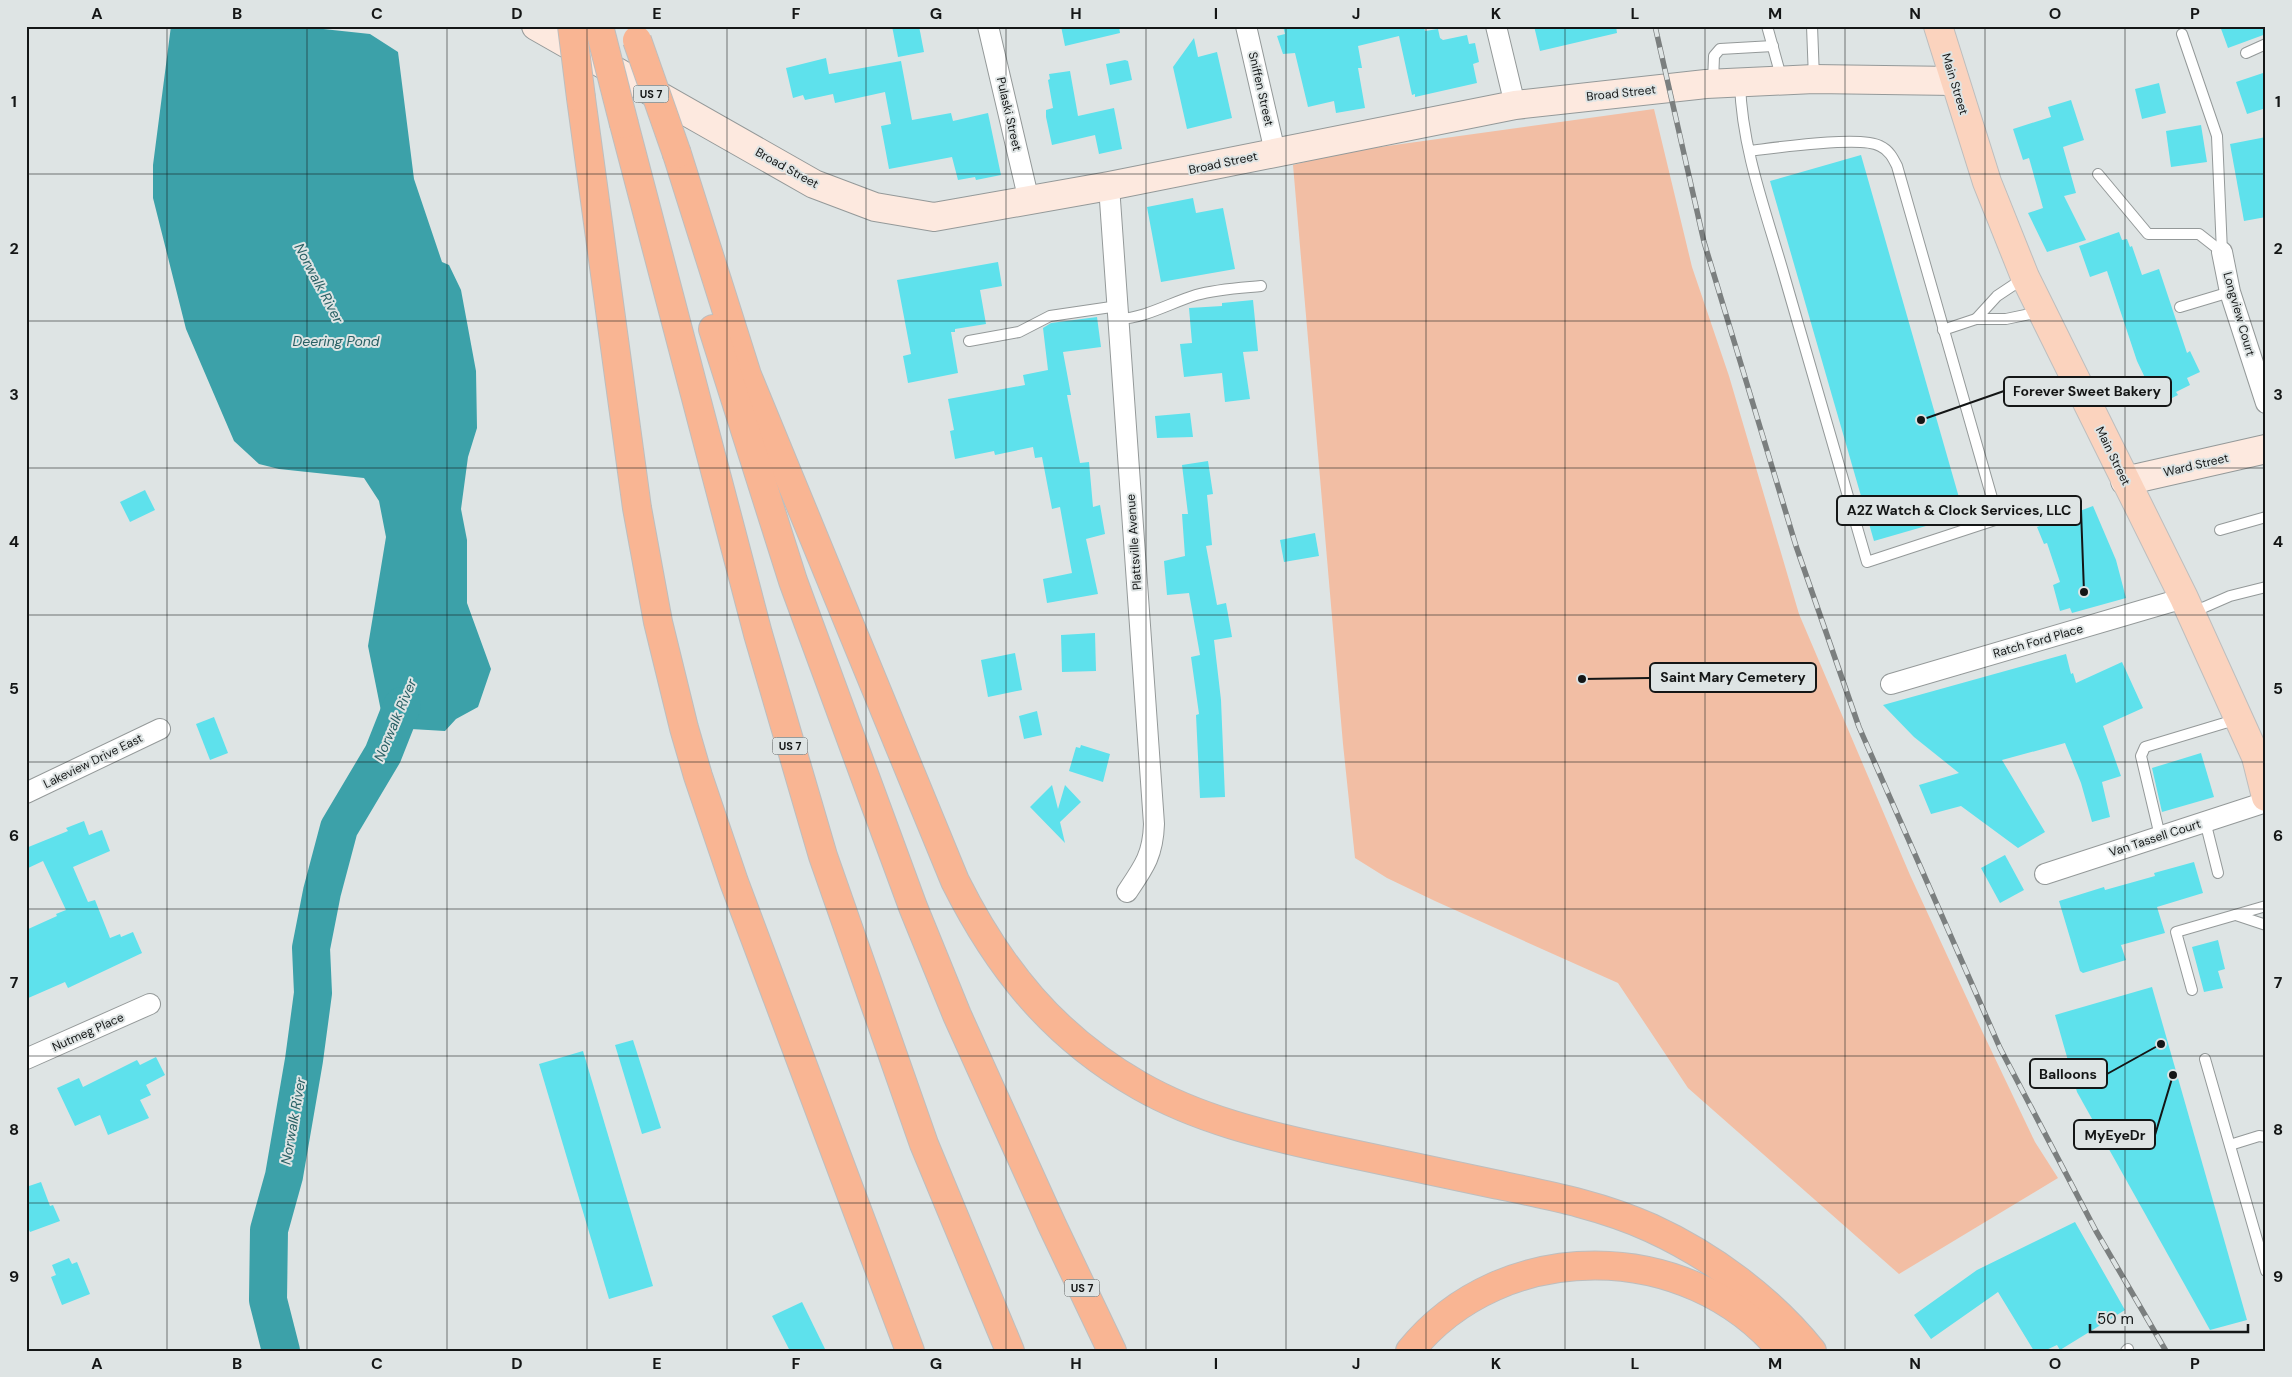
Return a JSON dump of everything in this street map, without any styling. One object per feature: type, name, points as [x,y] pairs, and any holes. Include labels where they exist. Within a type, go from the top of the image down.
[{"type":"highway","points":[[572,26],[637,508],[658,622],[684,728],[700,785],[734,882],[910,1351]]},
{"type":"highway","name":"US 7","points":[[599,26],[758,634],[818,837],[847,928],[920,1135],[1010,1351]]},
{"type":"highway","name":"US 7","points":[[635,33],[671,151],[722,360],[796,590],[872,799],[957,1015],[1052,1225],[1112,1351]]},
{"type":"highway","points":[[671,151],[747,376],[955,881],[970,912],[1001,963],[1040,1007],[1087,1051],[1115,1071],[1142,1087],[1204,1115],[1235,1126],[1310,1145],[1558,1198],[1623,1217],[1652,1228],[1705,1258],[1740,1282],[1783,1319],[1812,1351]]},
{"type":"highway","points":[[1410,1351],[1443,1317],[1470,1298],[1499,1283],[1532,1272],[1589,1264],[1646,1269],[1678,1278],[1732,1306],[1759,1327],[1782,1351]]},
{"type":"main road","name":"Main Street","points":[[1938,26],[1987,182],[2025,277],[2187,605],[2238,719],[2261,758],[2266,797]]},
{"type":"street","name":"Broad Street","points":[[536,26],[814,184],[875,207],[934,217],[1109,186],[1515,105],[1712,84],[1814,80],[1954,81]]},
{"type":"street","name":"Pulaski Street","points":[[988,26],[1029,201]]},
{"type":"street","name":"Sniffen Street","points":[[1246,26],[1275,152]]},
{"type":"street","points":[[1496,26],[1515,105]]},
{"type":"street","name":"Plattsville Avenue","points":[[1109,186],[1154,824],[1153,844],[1144,868],[1127,892]]},
{"type":"street","name":"Longview Court","points":[[2222,252],[2230,292],[2266,403]]},
{"type":"street","name":"Ward Street","points":[[2125,481],[2266,448]]},
{"type":"street","name":"Ratch Ford Place","points":[[1891,684],[2187,605]]},
{"type":"street","name":"Lakeview Drive East","points":[[26,793],[160,729]]},
{"type":"street","name":"Van Tassell Court","points":[[2044,874],[2266,802]]},
{"type":"street","name":"Nutmeg Place","points":[[26,1059],[150,1004]]},
{"type":"lane","points":[[1767,26],[1783,81]]},
{"type":"lane","points":[[1812,26],[1814,80]]},
{"type":"lane","points":[[2182,34],[2217,136],[2222,252]]},
{"type":"lane","points":[[2246,53],[2266,44]]},
{"type":"lane","points":[[1712,84],[1714,56],[1720,49],[1773,46]]},
{"type":"lane","points":[[1740,83],[1741,116],[1749,151],[1867,562],[1998,518],[1897,166],[1890,153],[1879,145],[1860,140],[1749,151]]},
{"type":"lane","points":[[2098,174],[2148,234],[2199,234],[2222,252]]},
{"type":"lane","points":[[1976,319],[1997,296],[2025,277]]},
{"type":"lane","points":[[969,341],[1019,332],[1050,316],[1118,313],[1135,319],[1198,295],[1220,290],[1261,286]]},
{"type":"lane","points":[[2180,307],[2230,292]]},
{"type":"lane","points":[[1943,330],[1976,319],[2006,319],[2041,311]]},
{"type":"lane","points":[[2220,530],[2266,517]]},
{"type":"lane","points":[[2187,605],[2266,587]]},
{"type":"lane","points":[[2160,836],[2142,756],[2145,748],[2238,719]]},
{"type":"lane","points":[[2205,821],[2218,873]]},
{"type":"lane","points":[[2192,990],[2176,932],[2266,906]]},
{"type":"lane","points":[[2236,915],[2266,925]]},
{"type":"lane","points":[[2206,1058],[2266,1271]]},
{"type":"lane","points":[[2230,1145],[2259,1136],[2266,1137]]},
{"type":"shaded area","points":[[1654,109],[1692,267],[1729,376],[1799,614],[1910,875],[2035,1142],[2058,1178],[1899,1274],[1688,1088],[1618,983],[1435,901],[1387,878],[1355,858],[1343,744],[1293,165],[1344,152]]},
{"type":"water","name":"Deering Pond","points":[[171,26],[314,28],[370,34],[398,52],[414,179],[442,262],[449,265],[461,290],[476,371],[477,428],[468,457],[461,509],[467,540],[467,603],[491,669],[478,707],[456,719],[445,731],[411,729],[402,741],[383,754],[373,741],[382,716],[368,646],[386,537],[379,501],[364,478],[279,469],[259,464],[234,441],[186,329],[153,198],[153,165]]},
{"type":"building","points":[[892,26],[919,26],[924,52],[898,57]]},
{"type":"building","points":[[1061,26],[1119,26],[1120,33],[1065,46]]},
{"type":"building","points":[[1283,26],[1424,26],[1425,31],[1438,29],[1440,38],[1443,40],[1467,35],[1469,44],[1475,43],[1479,62],[1473,64],[1477,83],[1415,97],[1415,94],[1412,95],[1399,36],[1358,46],[1362,68],[1358,68],[1365,108],[1336,113],[1334,101],[1308,107],[1295,53],[1283,54],[1277,36],[1285,34]]},
{"type":"building","points":[[1534,26],[1616,26],[1617,33],[1540,51]]},
{"type":"building","points":[[2220,26],[2266,26],[2266,34],[2228,48]]},
{"type":"building","points":[[1194,38],[1198,57],[1217,52],[1232,118],[1187,129],[1173,67]]},
{"type":"building","points":[[826,58],[829,74],[901,61],[912,120],[951,113],[953,121],[988,113],[1001,175],[976,180],[975,177],[958,180],[952,157],[889,169],[881,126],[891,124],[885,92],[835,103],[833,94],[805,100],[803,95],[793,98],[786,68]]},
{"type":"building","points":[[1128,61],[1132,80],[1110,85],[1106,64]]},
{"type":"building","points":[[1070,71],[1078,116],[1114,108],[1122,149],[1099,154],[1095,135],[1052,145],[1046,117],[1046,110],[1053,108],[1048,80],[1050,79],[1049,74]]},
{"type":"building","points":[[2266,72],[2266,108],[2247,114],[2236,82]]},
{"type":"building","points":[[2159,83],[2166,113],[2142,119],[2135,89]]},
{"type":"building","points":[[2071,100],[2084,140],[2063,147],[2076,193],[2064,196],[2086,240],[2047,252],[2028,213],[2043,208],[2029,158],[2023,160],[2013,129],[2051,117],[2048,107]]},
{"type":"building","points":[[2201,125],[2207,162],[2171,167],[2166,131]]},
{"type":"building","points":[[2266,137],[2266,217],[2244,221],[2230,144]]},
{"type":"building","points":[[1861,155],[1964,515],[1874,541],[1770,181]]},
{"type":"building","points":[[1193,198],[1196,213],[1223,208],[1235,269],[1161,282],[1147,207]]},
{"type":"building","points":[[2119,232],[2122,240],[2127,239],[2130,247],[2132,246],[2142,275],[2159,269],[2187,353],[2190,351],[2200,372],[2187,378],[2190,385],[2176,392],[2178,395],[2158,405],[2137,361],[2107,271],[2090,277],[2079,246]]},
{"type":"building","points":[[998,262],[1002,286],[980,290],[986,324],[955,329],[955,332],[951,332],[958,373],[908,383],[903,356],[911,354],[897,280]]},
{"type":"building","points":[[1253,300],[1258,351],[1243,352],[1250,399],[1225,402],[1222,373],[1184,377],[1180,344],[1192,343],[1189,308],[1222,306],[1222,303]]},
{"type":"building","points":[[1097,317],[1101,347],[1063,352],[1071,395],[1067,395],[1080,463],[1089,462],[1093,507],[1100,505],[1105,534],[1086,539],[1098,594],[1047,603],[1043,579],[1072,573],[1060,507],[1052,509],[1042,457],[1035,458],[1033,447],[995,455],[994,451],[955,459],[950,431],[954,430],[948,399],[1025,385],[1023,375],[1048,370],[1043,328],[1051,323]]},
{"type":"building","points":[[1190,413],[1193,437],[1157,438],[1155,416]]},
{"type":"building","points":[[1208,461],[1213,494],[1207,495],[1212,545],[1206,546],[1217,605],[1226,603],[1232,637],[1214,640],[1221,700],[1225,797],[1200,798],[1196,715],[1199,714],[1191,657],[1200,655],[1189,593],[1167,595],[1164,561],[1185,556],[1182,514],[1188,514],[1182,465]]},
{"type":"building","points":[[145,490],[155,510],[130,522],[120,502]]},
{"type":"building","points":[[2093,506],[2116,560],[2126,598],[2072,613],[2070,608],[2060,611],[2053,585],[2060,582],[2047,543],[2044,544],[2037,527]]},
{"type":"building","points":[[1315,533],[1319,556],[1284,562],[1280,540]]},
{"type":"building","points":[[1095,633],[1096,671],[1062,672],[1061,635]]},
{"type":"building","points":[[1015,653],[1022,690],[988,697],[981,660]]},
{"type":"building","points":[[2066,654],[2071,674],[2073,673],[2076,683],[2122,662],[2143,708],[2103,726],[2121,776],[2102,782],[2110,817],[2092,822],[2081,783],[2065,743],[2002,760],[2045,832],[2018,848],[1961,806],[1931,814],[1919,785],[1959,773],[1914,737],[1883,705]]},
{"type":"building","points":[[1037,711],[1042,735],[1024,739],[1019,716]]},
{"type":"building","points":[[214,717],[228,753],[210,760],[196,724]]},
{"type":"building","points":[[1081,745],[1110,754],[1103,782],[1069,771],[1076,747],[1080,748]]},
{"type":"building","points":[[2201,753],[2214,797],[2162,812],[2152,768]]},
{"type":"building","points":[[1052,785],[1058,809],[1065,785],[1081,802],[1060,822],[1065,843],[1030,807]]},
{"type":"building","points":[[84,821],[89,835],[102,830],[110,851],[73,867],[88,902],[95,900],[110,938],[120,934],[121,937],[133,932],[142,953],[68,988],[65,982],[26,999],[26,930],[66,910],[43,861],[26,869],[26,848],[68,831],[66,828]]},
{"type":"building","points":[[2005,855],[2024,890],[2000,903],[1981,868]]},
{"type":"building","points":[[2194,862],[2203,893],[2157,907],[2165,933],[2121,945],[2126,960],[2083,973],[2080,971],[2059,901],[2104,887],[2105,890],[2155,876],[2154,873]]},
{"type":"building","points":[[2218,940],[2225,969],[2218,971],[2223,988],[2204,992],[2192,947]]},
{"type":"building","points":[[2152,987],[2247,1320],[2210,1330],[2077,1092],[2055,1015]]},
{"type":"building","points":[[633,1040],[661,1128],[642,1134],[615,1045]]},
{"type":"building","points":[[583,1051],[653,1286],[609,1299],[539,1064]]},
{"type":"building","points":[[156,1057],[165,1075],[146,1085],[151,1095],[140,1100],[149,1118],[108,1135],[100,1115],[75,1126],[57,1088],[79,1078],[83,1087],[137,1060],[140,1065]]},
{"type":"building","points":[[41,1182],[50,1206],[53,1205],[60,1221],[30,1232],[26,1223],[26,1187]]},
{"type":"building","points":[[2075,1222],[2125,1310],[2060,1350],[2057,1345],[2044,1351],[2034,1351],[1998,1292],[1931,1339],[1914,1315],[1977,1270]]},
{"type":"building","points":[[69,1258],[72,1264],[77,1262],[90,1294],[62,1305],[51,1277],[56,1275],[52,1265]]},
{"type":"building","points":[[802,1302],[826,1351],[790,1351],[772,1316]]},
{"type":"waterway","name":"Norwalk River","points":[[281,1351],[268,1300],[269,1230],[284,1176],[304,1060],[313,993],[311,948],[322,892],[339,828],[383,754],[402,706]]},
{"type":"railway","points":[[1655,26],[1704,242],[1796,546],[1859,727],[2000,1048],[2096,1231],[2166,1351]]},
{"type":"place","name":"Forever Sweet Bakery","points":[[1921,420]]},
{"type":"place","name":"A2Z Watch & Clock Services, LLC","points":[[2084,592]]},
{"type":"place","name":"Saint Mary Cemetery","points":[[1582,679]]},
{"type":"place","name":"Balloons","points":[[2161,1044]]},
{"type":"place","name":"MyEyeDr","points":[[2173,1075]]}]
